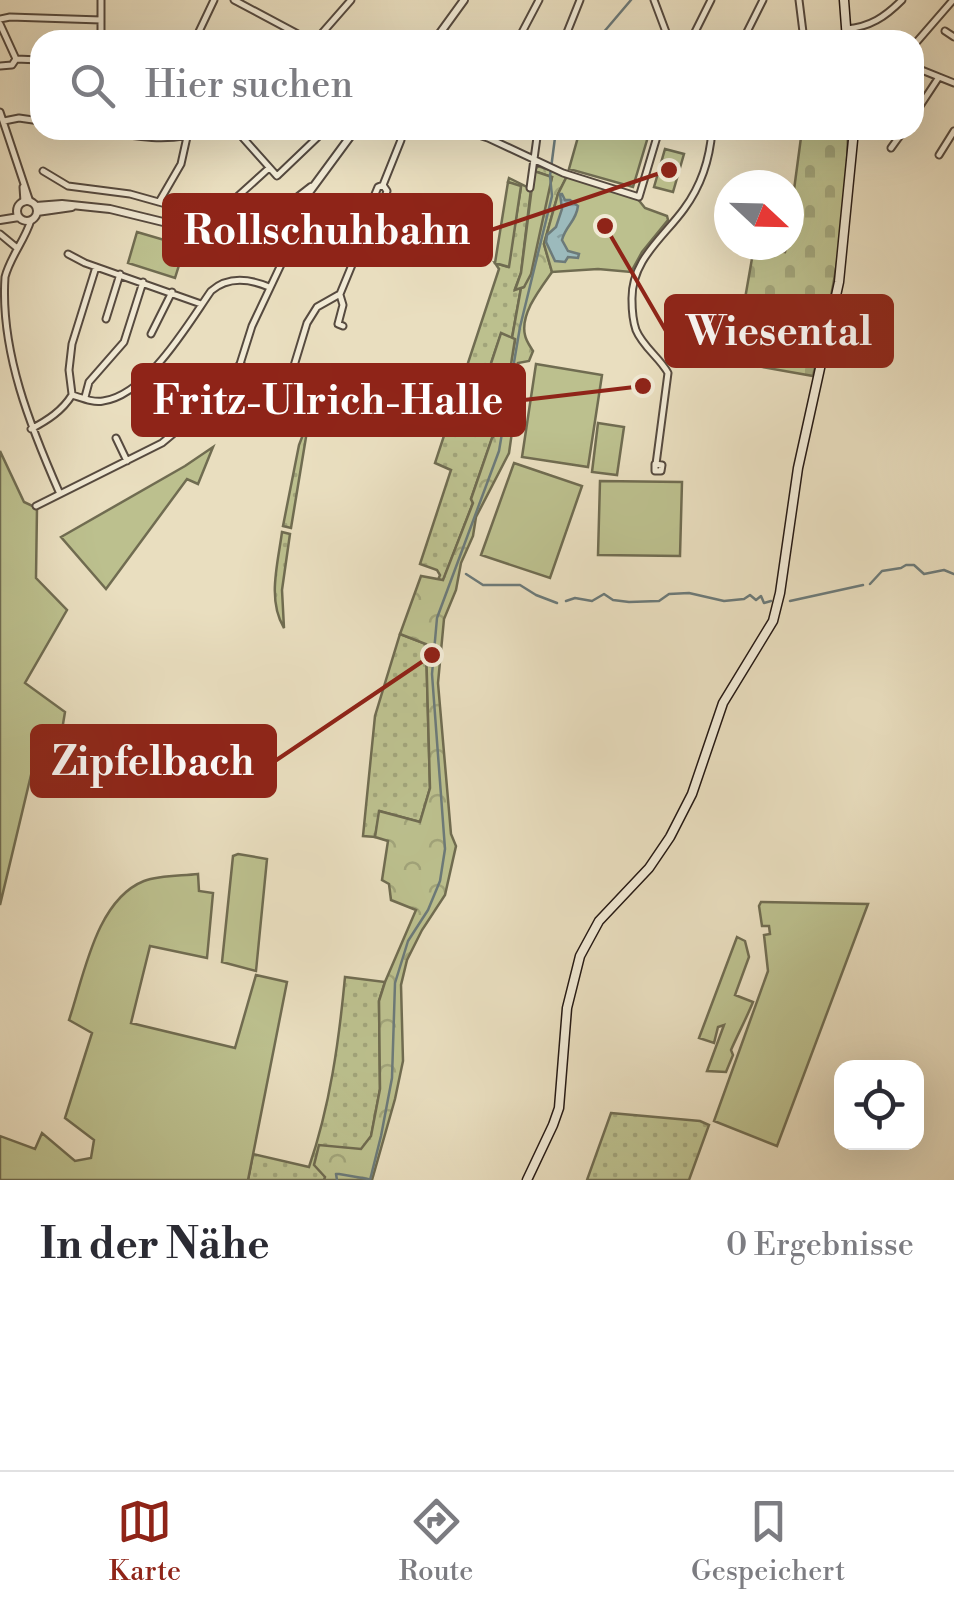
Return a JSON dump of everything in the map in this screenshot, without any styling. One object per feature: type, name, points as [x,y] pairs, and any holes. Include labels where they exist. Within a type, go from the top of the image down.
[{"type":"main road","points":[[844,0],[846,29]]},
{"type":"main road","points":[[526,1180],[559,1108],[567,1008],[580,956],[599,921],[649,868],[679,822],[723,703],[774,621],[796,478],[839,282],[853,140]]},
{"type":"street","points":[[101,0],[101,30]]},
{"type":"street","points":[[200,30],[214,0]]},
{"type":"street","points":[[234,0],[293,30]]},
{"type":"street","points":[[322,30],[351,0]]},
{"type":"street","points":[[443,30],[464,0]]},
{"type":"street","points":[[524,30],[540,0]]},
{"type":"street","points":[[568,30],[580,0]]},
{"type":"street","points":[[654,0],[665,30]]},
{"type":"street","points":[[696,30],[711,0]]},
{"type":"street","points":[[748,30],[763,0]]},
{"type":"street","points":[[800,0],[803,30]]},
{"type":"street","points":[[846,29],[885,17],[902,0]]},
{"type":"street","points":[[924,34],[953,0]]},
{"type":"street","points":[[16,59],[4,42],[0,21],[101,20]]},
{"type":"street","points":[[946,30],[954,37]]},
{"type":"street","points":[[16,59],[30,60]]},
{"type":"street","points":[[0,66],[12,66],[16,59]]},
{"type":"street","points":[[924,71],[954,83]]},
{"type":"street","points":[[924,100],[939,77]]},
{"type":"street","points":[[0,112],[32,205]]},
{"type":"street","points":[[4,120],[30,120]]},
{"type":"street","points":[[940,155],[954,132]]},
{"type":"street","points":[[159,202],[181,164],[186,140]]},
{"type":"street","points":[[245,140],[277,176],[314,140]]},
{"type":"street","points":[[60,494],[10,373],[1,317],[4,282],[25,235],[20,204],[110,209],[200,230],[225,230],[276,218],[312,187],[348,140]]},
{"type":"street","points":[[286,392],[307,324],[318,307],[340,294],[361,243],[376,226],[387,189],[382,186],[401,140]]},
{"type":"street","points":[[492,140],[563,173],[639,198],[656,140]]},
{"type":"street","points":[[530,188],[537,140]]},
{"type":"street","points":[[656,464],[668,374],[636,331],[633,282],[646,254],[698,186],[711,140]]},
{"type":"street","points":[[891,148],[897,140]]},
{"type":"street","points":[[43,172],[68,186],[114,191],[194,211],[218,210],[270,168]]},
{"type":"street","points":[[0,219],[23,217],[32,205]]},
{"type":"street","points":[[36,506],[162,442],[205,407],[240,364],[252,326],[294,237],[283,211]]},
{"type":"street","points":[[339,214],[407,235]]},
{"type":"street","points":[[0,234],[17,248]]},
{"type":"street","points":[[68,254],[202,304]]},
{"type":"street","points":[[32,429],[48,420],[72,395],[72,344],[96,267]]},
{"type":"street","points":[[106,319],[120,274]]},
{"type":"street","points":[[72,395],[99,402],[111,399],[140,380],[158,366],[211,291],[227,280],[256,281],[270,286]]},
{"type":"street","points":[[85,398],[88,382],[124,342],[143,282]]},
{"type":"street","points":[[151,334],[172,292]]},
{"type":"street","points":[[340,294],[343,305],[338,324],[344,326]]},
{"type":"street","points":[[240,364],[308,409],[311,424]]},
{"type":"street","points":[[116,438],[127,461]]},
{"type":"green space","points":[[577,140],[647,140],[633,187],[569,169]]},
{"type":"green space","points":[[801,140],[848,140],[838,254],[813,376],[734,362],[752,260],[804,260],[804,170],[797,170]]},
{"type":"green space","points":[[665,149],[684,154],[673,192],[654,187]]},
{"type":"green space","points":[[538,166],[567,176],[544,244],[552,272],[525,319],[526,337],[533,351],[529,361],[518,363],[523,376],[512,415],[509,453],[476,517],[444,619],[438,683],[451,834],[456,846],[445,895],[407,960],[401,985],[403,1061],[372,1180],[324,1180],[314,1165],[319,1145],[361,1149],[371,1136],[380,1089],[379,1001],[416,910],[391,900],[389,884],[382,880],[388,841],[375,837],[379,811],[420,822],[430,788],[426,644],[400,634],[421,576],[443,580],[473,503],[471,499],[492,438],[498,432],[493,415],[500,417],[521,288],[552,177],[534,171]]},
{"type":"green space","points":[[534,171],[552,177],[531,274],[524,287],[515,290],[521,273]]},
{"type":"green space","points":[[567,176],[637,198],[645,208],[667,216],[668,220],[631,272],[552,272],[544,244]]},
{"type":"green space","points":[[509,178],[531,189],[521,273],[515,289],[521,288],[512,338],[501,334],[476,408],[493,415],[498,432],[492,439],[443,581],[438,580],[437,570],[420,564],[451,470],[435,463],[499,269],[495,263],[508,267],[521,187],[508,182]]},
{"type":"green space","points":[[508,182],[521,186],[509,267],[495,263]]},
{"type":"green space","points":[[137,232],[185,246],[175,278],[128,263]]},
{"type":"green space","points":[[501,333],[515,339],[500,417],[476,409]]},
{"type":"green space","points":[[536,364],[602,375],[588,467],[522,457]]},
{"type":"green space","points":[[309,419],[291,528],[283,526],[299,445]]},
{"type":"green space","points":[[598,423],[624,427],[617,475],[592,472]]},
{"type":"green space","points":[[213,447],[198,484],[187,479],[106,589],[61,537]]},
{"type":"green space","points":[[0,451],[24,502],[37,508],[36,578],[67,610],[25,683],[65,712],[57,760],[37,750],[0,905]]},
{"type":"green space","points":[[514,463],[582,486],[550,578],[481,555]]},
{"type":"green space","points":[[600,481],[682,482],[680,556],[598,555]]},
{"type":"green space","points":[[282,532],[290,534],[282,590],[284,628],[275,593]]},
{"type":"green space","points":[[400,634],[426,644],[430,788],[420,822],[380,811],[375,837],[363,836],[375,716]]},
{"type":"green space","points":[[233,856],[267,859],[256,971],[222,962]]},
{"type":"green space","points":[[198,874],[199,891],[213,893],[207,958],[150,946],[131,1023],[235,1048],[256,975],[287,982],[248,1180],[0,1180],[0,1136],[35,1149],[42,1133],[75,1161],[91,1158],[94,1140],[65,1118],[92,1033],[69,1020],[94,941],[114,905],[128,891],[150,879]]},
{"type":"green space","points":[[761,902],[868,904],[777,1146],[714,1121],[768,971],[764,935],[770,934],[769,926],[762,926]]},
{"type":"green space","points":[[737,937],[745,941],[749,957],[735,995],[753,1002],[731,1050],[733,1055],[726,1072],[707,1071],[724,1025],[718,1027],[714,1043],[699,1038]]},
{"type":"green space","points":[[345,977],[385,982],[379,1001],[380,1089],[371,1137],[324,1180],[248,1180],[253,1154],[309,1167],[333,1073]]},
{"type":"green space","points":[[611,1113],[709,1125],[689,1180],[587,1180]]},
{"type":"water","points":[[560,194],[578,206],[562,240],[568,251],[579,254],[565,262],[555,261],[546,242],[562,209]]},
{"type":"waterway","points":[[606,30],[631,0]]},
{"type":"waterway","points":[[370,1180],[392,1078],[395,983],[408,941],[428,910],[440,881],[445,849],[432,674],[437,618],[499,451],[520,327],[552,196],[555,140]]},
{"type":"waterway","points":[[870,584],[882,571],[906,565],[914,565],[924,574],[944,570],[954,574]]},
{"type":"waterway","points":[[466,574],[483,585],[520,585],[557,603]]},
{"type":"waterway","points":[[790,601],[863,585]]},
{"type":"waterway","points":[[566,601],[592,601],[604,594],[613,600],[659,601],[669,594],[689,593],[724,601],[750,595],[756,600],[761,596],[764,603],[771,601]]},
{"type":"waterway","points":[[337,1180],[336,1174],[368,1179]]},
{"type":"place","name":"Rollschuhbahn","points":[[669,170]]},
{"type":"place","name":"Wiesental","points":[[605,226]]},
{"type":"place","name":"Fritz-Ulrich-Halle","points":[[643,386]]},
{"type":"place","name":"Zipfelbach","points":[[432,655]]}]
